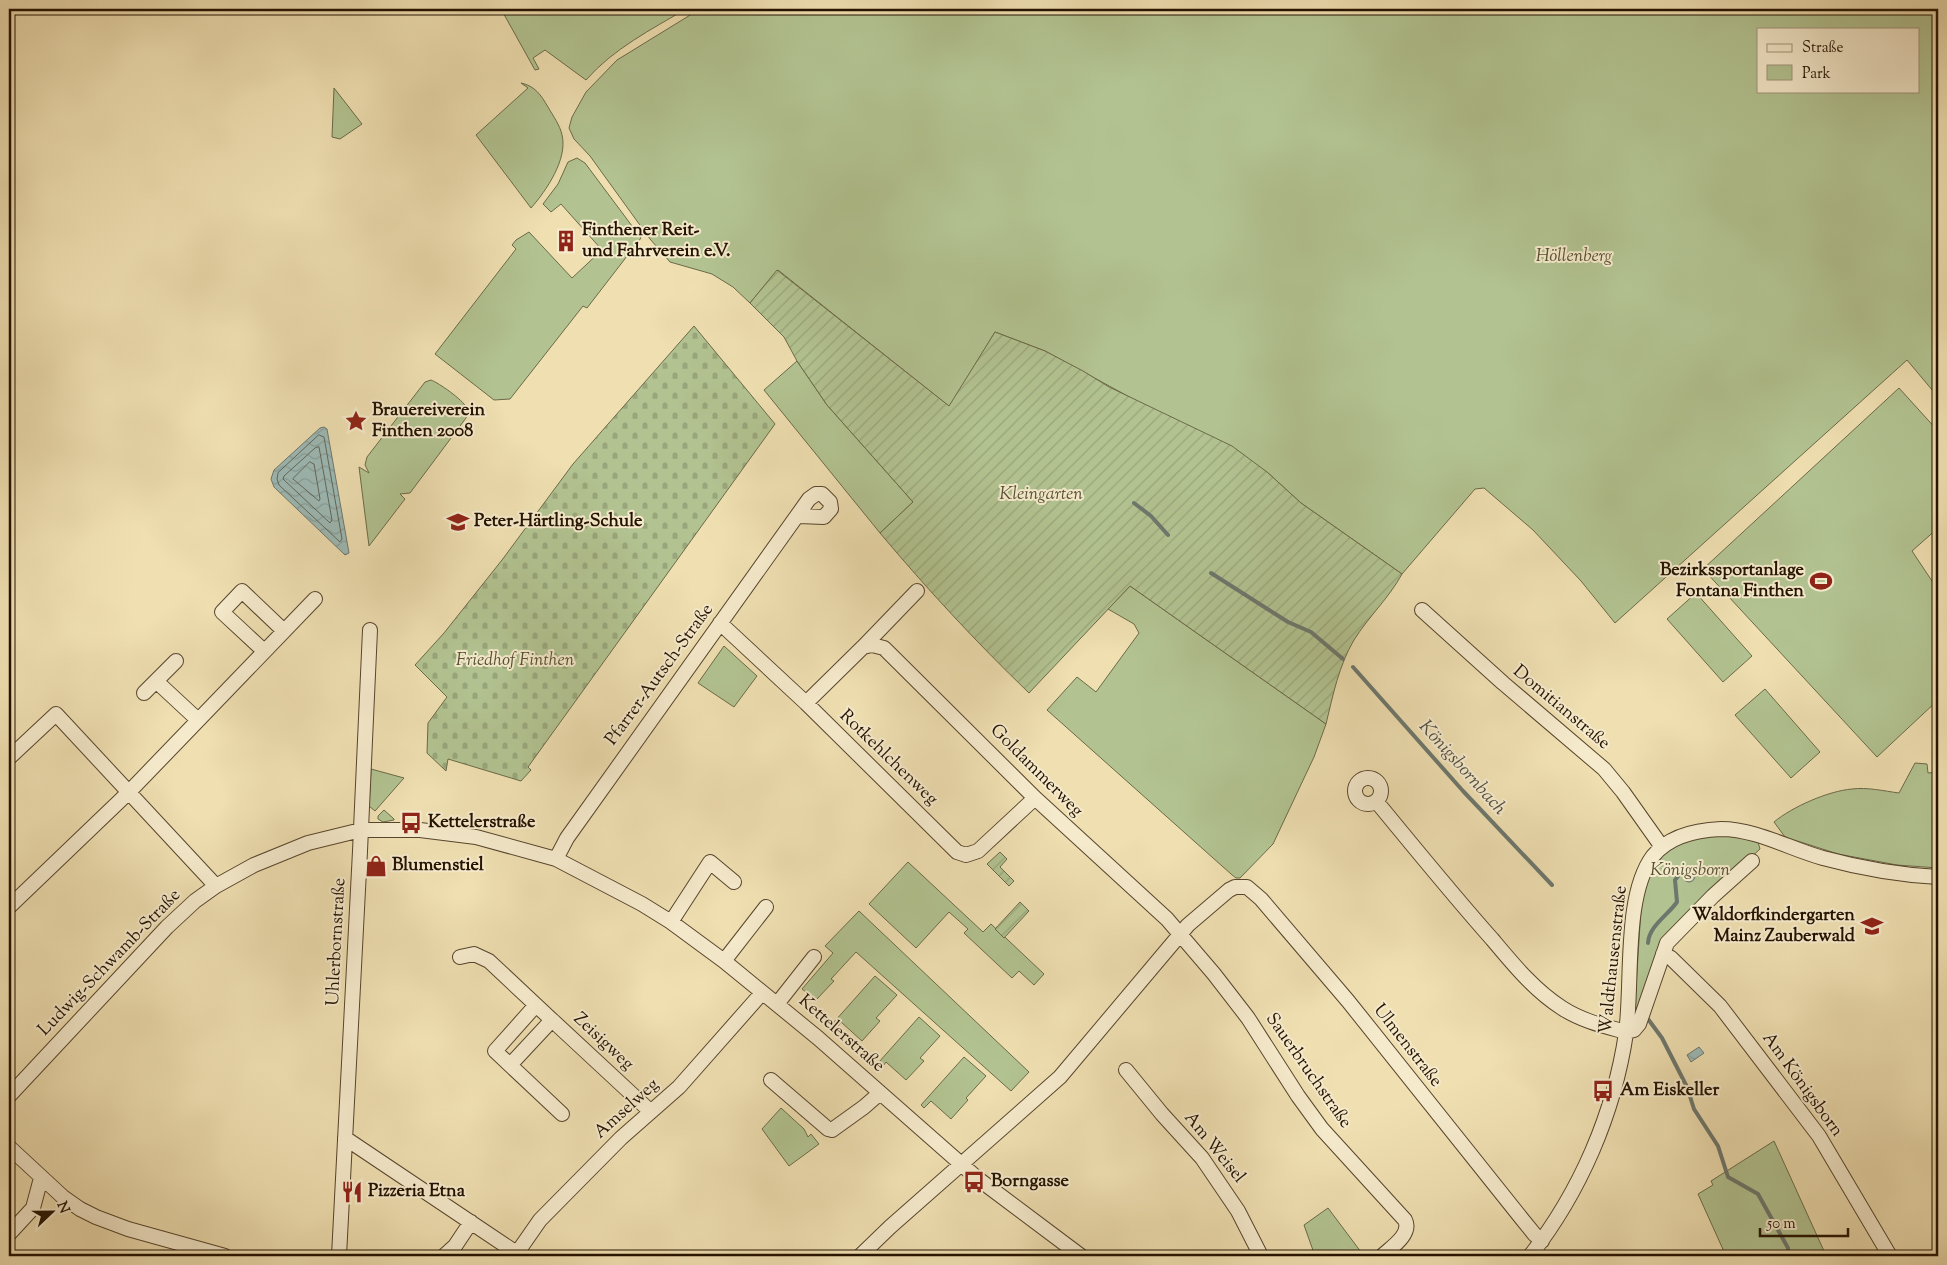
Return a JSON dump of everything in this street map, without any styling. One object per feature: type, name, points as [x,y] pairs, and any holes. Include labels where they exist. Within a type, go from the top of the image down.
[{"type":"street","name":"Pfarrer-Autsch-Straße","points":[[556,859],[567,838],[720,623],[799,516]]},
{"type":"street","points":[[264,650],[222,612],[242,590],[284,631]]},
{"type":"street","points":[[806,703],[917,591]]},
{"type":"street","points":[[9,907],[129,792],[315,599]]},
{"type":"street","name":"Domitianstraße","points":[[1422,610],[1503,683],[1604,769],[1662,847]]},
{"type":"street","name":"Rotkehlchenweg","points":[[720,623],[806,703],[952,848],[962,854],[970,855],[978,851],[1035,798]]},
{"type":"street","name":"Uhlerbornstraße","points":[[339,1256],[370,630]]},
{"type":"street","name":"Goldammerweg","points":[[863,647],[872,645],[884,648],[1035,798],[1167,919],[1179,934]]},
{"type":"street","points":[[144,693],[176,661]]},
{"type":"street","points":[[156,680],[198,720]]},
{"type":"street","points":[[9,758],[56,714],[216,886]]},
{"type":"street","points":[[1376,801],[1464,907],[1532,984],[1553,1002],[1573,1014],[1597,1024],[1626,1032],[1634,1030],[1639,1024],[1668,943],[1713,896],[1752,861]]},
{"type":"street","name":"Waldthausenstraße","points":[[1530,1256],[1566,1203],[1594,1146],[1620,1069],[1626,1032],[1638,888],[1654,856],[1662,847],[1685,835],[1723,829],[1753,835],[1822,858],[1910,876],[1938,877]]},
{"type":"street","name":"Kettelerstraße","points":[[361,830],[420,830],[476,837],[556,859],[612,887],[671,922],[724,961],[880,1092],[961,1164],[1081,1256]]},
{"type":"street","name":"Ludwig-Schwamb-Straße","points":[[9,1096],[167,927],[195,901],[216,886],[276,855],[308,844],[361,830]]},
{"type":"street","points":[[671,922],[710,862],[734,882]]},
{"type":"street","name":"Ulmenstraße","points":[[1179,934],[1235,887],[1247,887],[1261,899],[1348,1001],[1522,1219],[1535,1235],[1542,1240]]},
{"type":"street","points":[[724,961],[766,907]]},
{"type":"street","points":[[860,1256],[890,1227],[1060,1077],[1179,934]]},
{"type":"street","name":"Sauerbruchstraße","points":[[1179,934],[1214,974],[1248,1018],[1298,1096],[1322,1129],[1405,1220],[1407,1226],[1402,1237],[1382,1256]]},
{"type":"street","name":"Zeisigweg","points":[[460,957],[474,954],[488,961],[650,1111]]},
{"type":"street","name":"Am Königsborn","points":[[1663,954],[1671,958],[1720,1006],[1816,1132],[1890,1256]]},
{"type":"street","name":"Kettelerstraße","points":[[777,1004],[814,957]]},
{"type":"street","name":"Amselweg","points":[[519,1255],[540,1220],[650,1111],[678,1088],[762,993]]},
{"type":"street","points":[[536,1005],[495,1051],[562,1114]]},
{"type":"street","name":"Zeisigweg","points":[[510,1065],[552,1020]]},
{"type":"street","name":"Am Weisel","points":[[1126,1070],[1162,1114],[1202,1158],[1238,1211],[1261,1256]]},
{"type":"street","name":"Kettelerstraße","points":[[771,1080],[828,1129],[832,1130],[864,1107],[880,1092]]},
{"type":"street","points":[[345,1138],[519,1255]]},
{"type":"street","points":[[9,1147],[41,1178],[80,1209],[96,1217],[187,1251],[225,1256]]},
{"type":"street","points":[[9,1234],[33,1208],[41,1178]]},
{"type":"street","points":[[444,1256],[455,1246],[471,1222]]},
{"type":"green space","points":[[501,9],[686,9],[621,49],[586,80],[545,50],[533,58],[539,69],[535,70]]},
{"type":"green space","name":"Höllenberg","points":[[700,9],[1938,9],[1938,397],[1907,360],[1615,623],[1581,581],[1533,530],[1484,488],[1475,489],[1402,574],[1301,503],[1267,472],[1045,351],[995,332],[950,407],[778,270],[750,303],[733,287],[712,274],[670,262],[650,239],[590,156],[574,139],[569,128],[572,117],[586,92],[617,60]]},
{"type":"green space","points":[[521,83],[534,89],[543,99],[560,128],[563,144],[559,164],[549,184],[531,208],[476,135],[528,88]]},
{"type":"green space","points":[[334,88],[362,124],[340,139],[332,137]]},
{"type":"green space","points":[[577,158],[585,163],[641,238],[587,308],[583,306],[510,399],[494,400],[435,354],[516,249],[512,245],[516,240],[529,232],[572,278],[602,250],[561,204],[551,212],[543,204],[558,184],[568,162]]},
{"type":"green space","name":"Kleingarten","points":[[777,270],[949,406],[995,332],[1045,351],[1109,387],[1232,446],[1267,472],[1301,503],[1402,574],[1354,640],[1337,680],[1326,724],[1130,586],[1029,693],[952,615],[880,533],[913,502],[827,405],[797,361],[784,337],[750,303]]},
{"type":"green space","name":"Friedhof Finthen","points":[[694,326],[775,424],[528,767],[531,770],[521,781],[448,759],[446,771],[427,753],[428,723],[447,697],[415,665],[444,633],[502,560],[573,464]]},
{"type":"green space","points":[[797,361],[827,405],[913,502],[880,533],[764,390]]},
{"type":"green space","points":[[431,380],[464,404],[467,410],[466,418],[410,493],[400,494],[405,499],[369,546],[359,467],[369,473],[365,465],[367,457],[425,382]]},
{"type":"green space","name":"Bezirkssportanlage Fontana Finthen","points":[[1899,388],[1938,431],[1938,528],[1912,551],[1938,590],[1938,700],[1877,757],[1703,569]]},
{"type":"green space","points":[[1130,586],[1326,724],[1314,757],[1273,844],[1240,878],[1236,878],[1231,874],[1047,710],[1077,677],[1096,692],[1139,633],[1134,624],[1108,609]]},
{"type":"green space","points":[[1696,593],[1752,656],[1723,682],[1667,619]]},
{"type":"green space","points":[[724,646],[757,676],[734,707],[698,683]]},
{"type":"green space","points":[[1765,689],[1820,752],[1791,778],[1735,715]]},
{"type":"green space","points":[[1915,763],[1927,764],[1928,773],[1938,772],[1938,868],[1897,865],[1838,854],[1785,837],[1774,822],[1790,811],[1811,801],[1842,790],[1876,789],[1899,793]]},
{"type":"green space","points":[[371,769],[404,778],[375,811],[369,806]]},
{"type":"green space","points":[[384,810],[394,820],[383,822],[378,819],[378,816]]},
{"type":"green space","name":"Königsborn","points":[[1726,835],[1758,842],[1760,849],[1690,913],[1634,1019],[1642,893],[1654,865],[1669,849],[1697,837]]},
{"type":"green space","points":[[1000,852],[1007,859],[1000,867],[1014,881],[1009,886],[987,864]]},
{"type":"green space","points":[[908,862],[983,932],[991,924],[1044,974],[1034,985],[1019,971],[1012,978],[964,933],[968,929],[949,912],[916,948],[869,904]]},
{"type":"green space","points":[[1020,902],[1029,911],[1004,938],[995,929]]},
{"type":"green space","points":[[859,911],[1029,1072],[1011,1091],[856,952],[831,979],[834,981],[816,1000],[802,989],[833,953],[825,946]]},
{"type":"green space","points":[[875,976],[897,995],[876,1018],[880,1021],[862,1041],[841,1022],[838,1026],[834,1022]]},
{"type":"green space","points":[[919,1017],[940,1036],[920,1058],[924,1061],[906,1080],[886,1062],[883,1066],[879,1062]]},
{"type":"green space","points":[[964,1057],[986,1076],[966,1098],[968,1100],[951,1119],[931,1101],[924,1108],[921,1105]]},
{"type":"green space","points":[[781,1108],[804,1129],[808,1137],[811,1134],[819,1144],[789,1166],[762,1129]]},
{"type":"green space","points":[[1774,1141],[1824,1251],[1822,1256],[1726,1256],[1698,1194],[1713,1185],[1711,1181]]},
{"type":"green space","points":[[1328,1208],[1364,1256],[1315,1256],[1304,1225]]},
{"type":"water","points":[[324,427],[327,429],[349,553],[345,555],[274,487],[271,479],[274,470],[320,428]]},
{"type":"water","name":"Königsborn","points":[[1691,870],[1694,871],[1694,881],[1687,882],[1684,881],[1683,874],[1684,871]]},
{"type":"water","points":[[1699,1047],[1704,1053],[1691,1062],[1687,1055]]},
{"type":"waterway","name":"Königsbornbach","points":[[1134,503],[1151,516],[1168,535]]},
{"type":"waterway","name":"Königsbornbach","points":[[1211,573],[1288,622],[1311,632],[1343,659]]},
{"type":"waterway","name":"Königsbornbach","points":[[1353,667],[1463,791],[1552,885]]},
{"type":"waterway","name":"Königsbornbach","points":[[1648,943],[1655,926],[1677,902],[1675,880],[1679,875],[1689,875],[1693,871]]},
{"type":"waterway","name":"Königsbornbach","points":[[1648,1019],[1662,1038],[1687,1087],[1694,1109],[1718,1146],[1728,1177],[1758,1194],[1788,1248],[1789,1256]]},
{"type":"place","name":"Finthener Reit- und Fahrverein e.V.","points":[[566,241]]},
{"type":"place","name":"Brauereiverein Finthen 2008","points":[[356,421]]},
{"type":"place","name":"Peter-Härtling-Schule","points":[[458,522]]},
{"type":"place","name":"Bezirkssportanlage Fontana Finthen","points":[[1821,581]]},
{"type":"place","name":"Kettelerstraße","points":[[411,823]]},
{"type":"place","name":"Blumenstiel","points":[[376,866]]},
{"type":"place","name":"Waldorfkindergarten Mainz Zauberwald","points":[[1872,926]]},
{"type":"place","name":"Am Eiskeller","points":[[1603,1091]]},
{"type":"place","name":"Borngasse","points":[[974,1182]]},
{"type":"place","name":"Pizzeria Etna","points":[[352,1192]]}]
